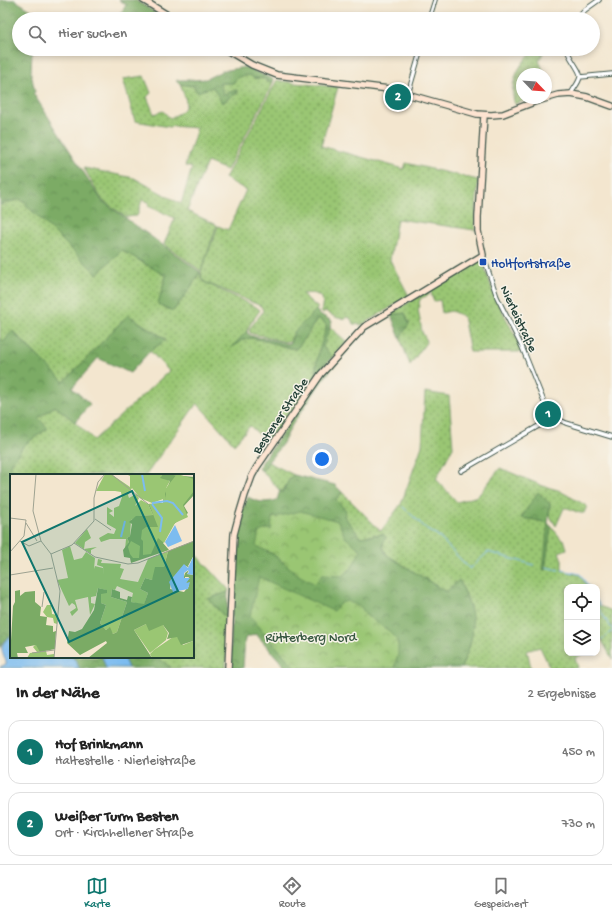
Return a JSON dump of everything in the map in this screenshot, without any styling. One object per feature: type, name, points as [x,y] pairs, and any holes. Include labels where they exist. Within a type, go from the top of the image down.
[{"type":"street","points":[[143,0],[163,12]]},
{"type":"street","points":[[431,12],[434,0]]},
{"type":"street","points":[[582,12],[598,0]]},
{"type":"street","points":[[237,56],[257,68],[277,75],[389,89],[484,115],[503,114],[534,102],[558,95],[570,94],[587,96],[612,106]]},
{"type":"street","points":[[408,94],[418,56]]},
{"type":"street","points":[[570,56],[580,72],[580,77],[570,94]]},
{"type":"street","points":[[580,77],[612,74]]},
{"type":"street","name":"Nierleistraße","points":[[484,115],[478,235],[497,297],[522,347],[544,402],[554,417]]},
{"type":"street","name":"Bestener Straße","points":[[228,668],[234,534],[252,476],[316,380],[364,327],[483,255]]},
{"type":"street","points":[[461,471],[554,417],[566,423],[612,437]]},
{"type":"green space","points":[[0,0],[15,0],[34,12],[12,12],[12,56],[32,56],[31,73],[35,92],[33,93],[102,201],[200,272],[189,290],[173,311],[158,304],[166,276],[122,250],[97,274],[20,199],[0,205]]},
{"type":"green space","points":[[119,0],[135,0],[154,12],[122,12],[126,5]]},
{"type":"green space","points":[[529,56],[542,56],[539,61],[542,68],[520,68]]},
{"type":"green space","points":[[245,67],[273,79],[273,82],[266,82],[267,79],[253,78],[250,75],[238,77],[233,83],[219,83],[224,94],[237,90],[238,92],[222,103],[213,87],[197,92],[194,86],[180,84],[176,81],[206,79],[222,71]]},
{"type":"green space","points":[[250,75],[254,78],[267,79],[267,82],[273,82],[271,87],[227,170],[207,162],[187,211],[217,225],[201,271],[164,244],[175,218],[148,206],[149,202],[142,200],[137,216],[126,217],[102,200],[84,168],[134,178],[181,204],[192,168],[185,166],[197,128],[170,127],[135,121],[123,79],[144,76],[151,93],[147,97],[154,114],[163,111],[170,118],[185,108],[186,100],[180,84],[213,87],[223,103],[238,93],[237,90],[224,94],[219,83],[233,83],[238,77]]},
{"type":"green space","points":[[516,76],[515,104],[513,91]]},
{"type":"green space","points":[[277,80],[338,87],[321,146],[404,169],[406,163],[478,180],[475,230],[397,219],[390,260],[409,296],[362,325],[353,324],[351,319],[348,317],[339,318],[325,311],[323,314],[321,312],[323,300],[321,297],[308,293],[302,294],[318,308],[294,332],[290,342],[250,333],[249,329],[262,313],[263,310],[261,306],[205,282],[202,279],[201,272],[218,226],[228,230],[246,190],[225,178]]},
{"type":"green space","points":[[20,199],[97,273],[122,250],[166,276],[158,304],[173,311],[189,290],[200,272],[201,279],[204,282],[260,310],[247,331],[234,346],[242,340],[250,338],[296,349],[306,337],[316,320],[319,319],[327,325],[316,364],[316,377],[270,444],[250,426],[234,444],[197,403],[147,474],[19,474],[10,465],[24,445],[48,428],[38,418],[55,406],[94,440],[169,371],[150,351],[166,339],[128,315],[64,383],[13,331],[4,343],[0,338],[0,205]]},
{"type":"green space","points":[[482,260],[495,297],[523,352],[470,352],[463,316],[451,311],[442,313],[440,300],[433,300],[430,288]]},
{"type":"green space","points":[[428,291],[429,295],[421,298],[419,302],[420,307],[418,309],[422,332],[427,341],[410,365],[400,338],[409,323],[405,313],[391,315],[391,313]]},
{"type":"green space","points":[[316,310],[319,315],[332,321],[323,347],[333,357],[316,377],[316,364],[327,325],[319,319],[316,320],[306,337],[296,349],[250,338],[242,340],[231,348],[247,331],[248,334],[252,336],[290,344],[294,332]]},
{"type":"green space","points":[[405,313],[409,324],[400,338],[391,315]]},
{"type":"green space","points":[[128,315],[166,340],[150,351],[130,373],[98,358],[72,388],[90,404],[75,422],[55,406],[38,418],[48,428],[24,445],[10,465],[19,474],[10,474],[10,637],[4,641],[0,648],[0,338],[4,342],[12,331],[64,382]]},
{"type":"green space","points":[[330,327],[347,342],[333,357],[322,347]]},
{"type":"green space","points":[[365,328],[322,381],[292,425],[283,443],[262,471],[258,468],[314,386]]},
{"type":"green space","points":[[425,392],[449,396],[453,447],[436,479],[457,502],[478,496],[500,468],[543,486],[558,490],[587,506],[584,513],[569,508],[564,508],[556,526],[549,515],[550,504],[538,493],[521,518],[548,523],[545,569],[551,526],[562,540],[564,539],[567,549],[559,552],[562,560],[562,570],[580,575],[586,584],[564,584],[564,656],[579,656],[575,658],[578,668],[550,668],[540,647],[526,651],[531,668],[461,668],[470,644],[471,611],[459,580],[446,592],[387,555],[383,547],[383,534],[360,537],[344,516],[336,500],[342,492],[381,531],[401,504],[422,446]]},
{"type":"green space","points":[[268,462],[294,475],[290,478],[282,493],[262,471]]},
{"type":"green space","points":[[294,475],[335,485],[342,492],[336,500],[346,510],[344,516],[360,537],[383,534],[386,537],[383,546],[387,555],[446,592],[459,580],[469,603],[473,627],[469,647],[461,668],[286,668],[256,634],[245,638],[243,668],[230,668],[234,543],[240,515],[248,497],[262,502],[277,500],[280,490],[282,493],[290,478]],"holes":[[[338,521],[345,537],[300,576],[273,554],[267,552],[267,529],[271,531]]]},
{"type":"green space","points":[[538,492],[550,504],[548,523],[521,518]]},
{"type":"green space","points":[[300,511],[338,521],[345,537],[361,550],[352,567],[343,576],[322,575],[315,584],[300,576],[273,554],[256,546],[259,532],[267,529],[271,530],[272,518]]},
{"type":"green space","points":[[548,523],[551,526],[545,570],[543,570]]},
{"type":"green space","points":[[194,552],[229,590],[228,592],[208,599],[227,619],[226,668],[171,668],[158,658],[194,658]]},
{"type":"green space","name":"Rütterberg Nord","points":[[259,577],[333,611],[341,603],[347,601],[361,607],[366,615],[395,637],[398,643],[398,655],[394,668],[295,668],[250,616]]},
{"type":"green space","points":[[228,592],[227,619],[208,599]]},
{"type":"green space","points":[[600,606],[612,611],[612,659],[601,639]]},
{"type":"green space","points":[[73,658],[102,658],[106,668],[79,668]]},
{"type":"green space","points":[[123,658],[158,658],[171,668],[128,668]]},
{"type":"water","points":[[10,637],[10,658],[73,658],[79,668],[0,668],[6,664],[2,647]]},
{"type":"water","points":[[102,658],[123,658],[128,668],[106,668]]},
{"type":"waterway","points":[[403,507],[430,532],[436,534],[470,569],[473,566]]},
{"type":"waterway","points":[[475,564],[488,552],[534,565]]},
{"type":"waterway","points":[[545,567],[559,570]]},
{"type":"waterway","points":[[562,570],[580,574],[587,584]]},
{"type":"waterway","points":[[600,611],[612,629]]},
{"type":"waterway","points":[[608,634],[612,631]]},
{"type":"waterway","points":[[602,639],[606,636]]},
{"type":"place","name":"Weißer Turm Besten","points":[[398,97]]},
{"type":"place","name":"Holtfortstraße","points":[[483,262]]},
{"type":"place","name":"Hof Brinkmann","points":[[548,414]]}]
